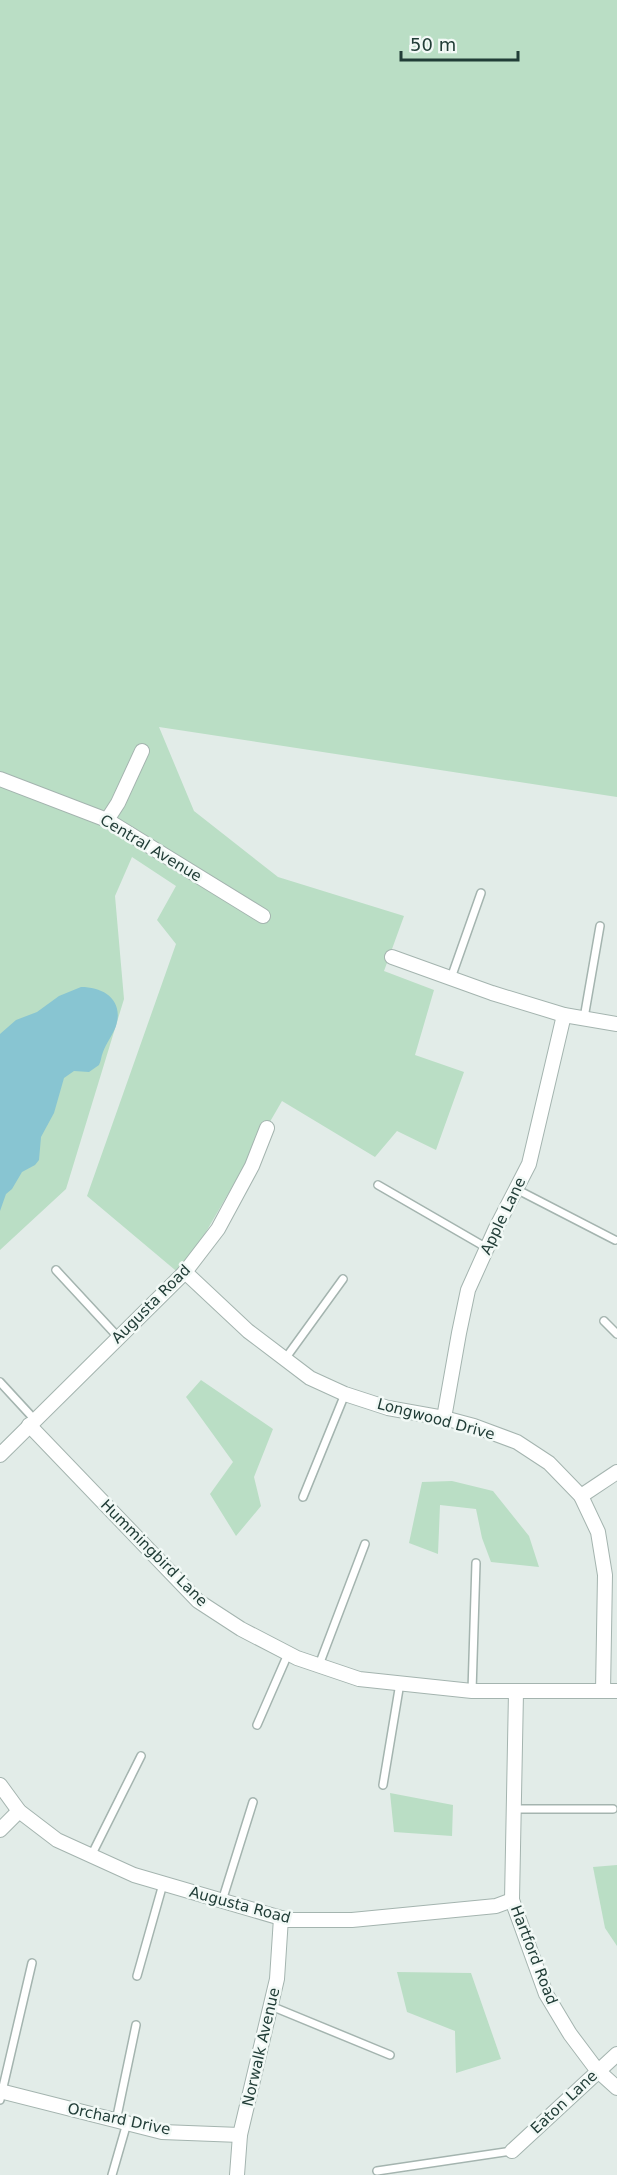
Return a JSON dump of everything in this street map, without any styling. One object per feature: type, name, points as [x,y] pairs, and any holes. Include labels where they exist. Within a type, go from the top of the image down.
[{"type":"street","points":[[107,820],[118,803],[142,751]]},
{"type":"street","name":"Central Avenue","points":[[0,779],[107,820],[263,916]]},
{"type":"street","points":[[392,957],[451,979],[564,1015],[617,1024]]},
{"type":"street","name":"Apple Lane","points":[[444,1418],[468,1290],[529,1164],[564,1015]]},
{"type":"street","name":"Augusta Road","points":[[0,1455],[185,1272],[218,1229],[252,1166],[267,1128]]},
{"type":"street","name":"Longwood Drive","points":[[185,1272],[248,1331],[310,1378],[345,1394],[387,1408],[444,1418],[517,1442],[549,1463],[581,1496],[598,1532],[605,1575],[603,1691]]},
{"type":"street","name":"Hummingbird Lane","points":[[32,1422],[198,1601],[241,1629],[288,1654],[359,1678],[400,1683],[472,1691],[617,1691]]},
{"type":"street","points":[[581,1496],[617,1472]]},
{"type":"street","name":"Hartford Road","points":[[516,1692],[512,1900],[546,1994],[570,2034],[597,2070],[617,2088]]},
{"type":"street","name":"Augusta Road","points":[[0,1785],[19,1811],[57,1840],[134,1875],[281,1918],[351,1920],[496,1906],[512,1900]]},
{"type":"street","points":[[0,1830],[19,1811]]},
{"type":"street","name":"Norwalk Avenue","points":[[237,2175],[240,2135],[277,1979],[281,1918]]},
{"type":"street","name":"Eaton Lane","points":[[512,2151],[597,2070],[617,2054]]},
{"type":"street","name":"Orchard Drive","points":[[1,2094],[162,2132],[240,2135]]},
{"type":"lane","points":[[451,979],[481,893]]},
{"type":"lane","points":[[584,1019],[600,926]]},
{"type":"lane","points":[[378,1185],[488,1248]]},
{"type":"lane","points":[[516,1189],[615,1240]]},
{"type":"lane","points":[[56,1270],[119,1338]]},
{"type":"lane","points":[[284,1360],[343,1279]]},
{"type":"lane","points":[[604,1321],[617,1334]]},
{"type":"lane","points":[[0,1382],[32,1422]]},
{"type":"lane","points":[[303,1497],[345,1394]]},
{"type":"lane","points":[[319,1665],[365,1544]]},
{"type":"lane","points":[[472,1691],[476,1563]]},
{"type":"lane","points":[[257,1725],[288,1654]]},
{"type":"lane","points":[[383,1785],[400,1683]]},
{"type":"lane","points":[[91,1856],[141,1756]]},
{"type":"lane","points":[[222,1901],[253,1802]]},
{"type":"lane","points":[[514,1809],[613,1809]]},
{"type":"lane","points":[[137,1976],[163,1884]]},
{"type":"lane","points":[[1,2094],[32,1963]]},
{"type":"lane","points":[[271,2006],[390,2055]]},
{"type":"lane","points":[[112,2175],[136,2025]]},
{"type":"lane","points":[[377,2171],[512,2151]]},
{"type":"green space","points":[[0,0],[617,0],[617,797],[159,727],[194,811],[278,877],[404,916],[384,971],[434,990],[415,1055],[464,1072],[436,1150],[397,1131],[375,1157],[282,1101],[181,1275],[87,1196],[176,944],[157,920],[176,886],[132,857],[115,896],[124,999],[66,1189],[0,1250]]},
{"type":"green space","points":[[201,1380],[273,1429],[254,1477],[261,1506],[236,1536],[210,1494],[233,1462],[186,1397]]},
{"type":"green space","points":[[452,1481],[493,1491],[529,1536],[539,1567],[491,1562],[482,1538],[476,1509],[440,1505],[438,1554],[409,1543],[422,1482]]},
{"type":"green space","points":[[390,1793],[453,1805],[452,1836],[394,1832]]},
{"type":"green space","points":[[617,1865],[617,1946],[605,1928],[593,1867]]},
{"type":"green space","points":[[397,1972],[471,1973],[501,2059],[456,2073],[455,2031],[407,2012]]},
{"type":"water","points":[[81,987],[104,992],[115,1002],[118,1017],[116,1026],[104,1049],[99,1065],[89,1072],[74,1071],[64,1078],[54,1113],[41,1137],[39,1160],[22,1172],[12,1189],[6,1194],[0,1211],[0,1034],[16,1020],[37,1012],[59,996]]}]
